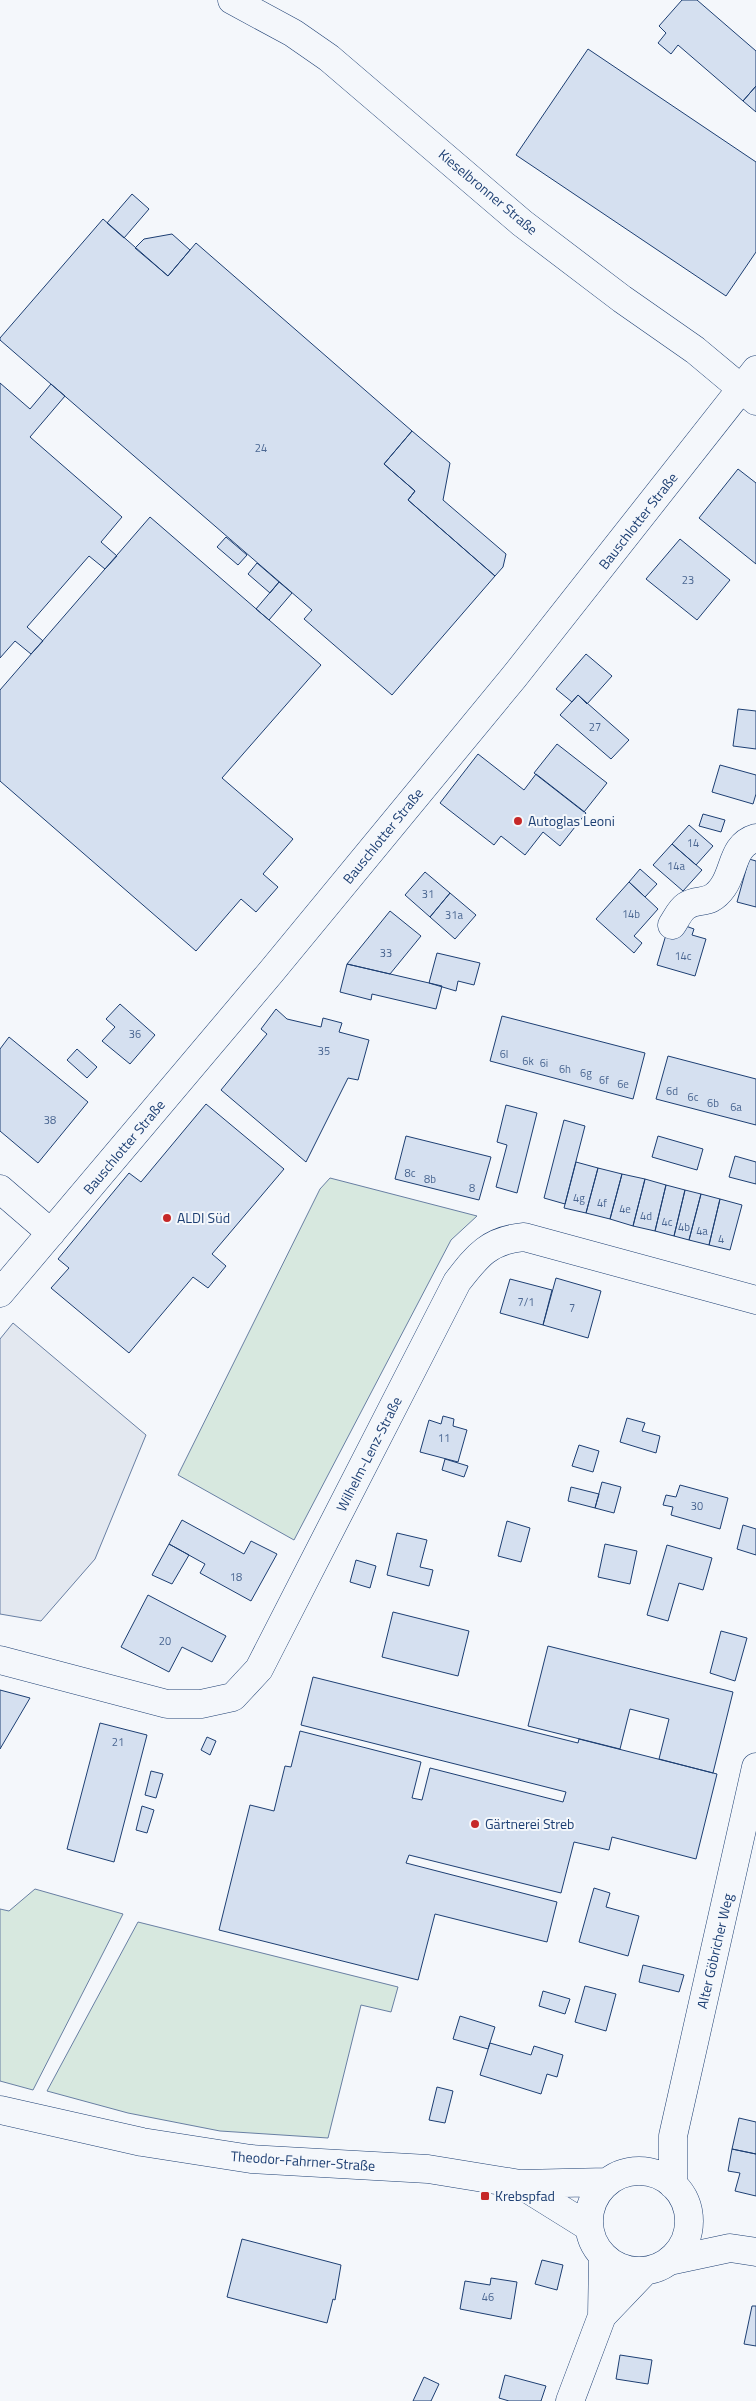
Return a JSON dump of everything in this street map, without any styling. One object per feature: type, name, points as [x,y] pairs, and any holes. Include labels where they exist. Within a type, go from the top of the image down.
[{"type":"street","name":"Kieselbronner Straße","points":[[232,0],[293,33],[330,58],[522,223],[622,299],[751,387]]},
{"type":"street","name":"Bauschlotter Straße","points":[[0,1293],[272,972],[751,387]]},
{"type":"street","points":[[672,925],[682,909],[688,905],[707,902],[721,890],[741,847],[749,840],[756,838]]},
{"type":"street","points":[[0,1189],[51,1233]]},
{"type":"street","name":"Wilhelm-Lenz-Straße","points":[[0,1660],[167,1704],[201,1704],[233,1696],[259,1669],[457,1282],[480,1253],[494,1244],[507,1238],[524,1237],[549,1242],[756,1300]]},
{"type":"street","name":"Alter Göbricher Weg","points":[[673,2184],[673,2136],[756,1767]]},
{"type":"street","name":"Theodor-Fahrner-Straße","points":[[0,2110],[142,2142],[251,2159],[428,2169],[520,2184],[607,2182]]},
{"type":"street","name":"Alter Göbricher Weg","points":[[645,2171],[673,2136]]},
{"type":"street","points":[[602,2316],[657,2266],[682,2246],[688,2232],[689,2218],[683,2197],[673,2184],[660,2176],[645,2171],[623,2173],[607,2182],[596,2194],[591,2204],[589,2227],[592,2240],[603,2256],[616,2266],[630,2271],[657,2266],[743,2250]]},
{"type":"street","name":"Theodor-Fahrner-Straße","points":[[520,2184],[589,2227]]},
{"type":"street","points":[[689,2218],[743,2250]]},
{"type":"street","points":[[570,2401],[602,2316],[603,2256]]},
{"type":"shaded area","points":[[330,1178],[477,1216],[451,1240],[294,1540],[178,1475],[320,1189]]},
{"type":"shaded area","points":[[13,1323],[146,1435],[95,1559],[41,1621],[0,1614],[0,1339]]},
{"type":"shaded area","points":[[35,1889],[123,1914],[33,2090],[0,2081],[0,1909],[9,1911]]},
{"type":"shaded area","points":[[138,1922],[398,1987],[391,2012],[361,2005],[328,2138],[220,2131],[128,2113],[47,2091]]},
{"type":"building","points":[[682,0],[697,0],[756,51],[756,86],[743,101],[678,45],[671,54],[658,43],[666,33],[659,26]]},
{"type":"building","points":[[588,49],[756,162],[756,252],[726,296],[516,155]]},
{"type":"building","points":[[756,86],[756,112],[743,101]]},
{"type":"building","points":[[132,194],[149,209],[124,238],[107,223]]},
{"type":"building","points":[[103,219],[168,276],[196,243],[412,431],[384,464],[415,491],[408,500],[495,576],[392,695],[304,619],[312,610],[0,340]]},
{"type":"building","points":[[172,234],[190,250],[168,276],[135,248],[144,239]]},
{"type":"building","points":[[0,383],[30,409],[51,384],[65,396],[30,437],[122,517],[101,542],[117,556],[105,569],[89,556],[27,627],[43,641],[31,654],[15,641],[0,658]]},
{"type":"building","points":[[412,431],[450,463],[443,500],[506,554],[503,567],[495,576],[408,500],[415,491],[384,464]]},
{"type":"building","points":[[738,469],[756,483],[756,564],[699,518]]},
{"type":"building","points":[[150,517],[321,665],[222,778],[293,839],[263,874],[278,887],[256,912],[241,899],[196,951],[0,781],[0,690]]},
{"type":"building","points":[[226,537],[247,555],[238,565],[217,547]]},
{"type":"building","points":[[680,539],[730,580],[697,620],[646,579]]},
{"type":"building","points":[[257,563],[279,582],[270,593],[248,574]]},
{"type":"building","points":[[279,582],[292,593],[269,620],[256,609]]},
{"type":"building","points":[[586,654],[612,676],[587,704],[578,695],[572,702],[556,689]]},
{"type":"building","points":[[578,695],[629,740],[611,759],[560,715]]},
{"type":"building","points":[[738,709],[756,711],[756,749],[733,746]]},
{"type":"building","points":[[557,744],[607,783],[584,812],[534,773]]},
{"type":"building","points":[[478,754],[524,790],[536,774],[586,813],[560,846],[543,832],[525,855],[501,836],[494,845],[440,803]]},
{"type":"building","points":[[720,765],[756,775],[756,794],[753,804],[712,792]]},
{"type":"building","points":[[703,814],[725,820],[721,832],[699,826]]},
{"type":"building","points":[[689,825],[713,846],[696,865],[672,844]]},
{"type":"building","points":[[672,844],[702,870],[683,891],[653,865]]},
{"type":"building","points":[[749,859],[756,861],[756,907],[737,902]]},
{"type":"building","points":[[640,869],[657,884],[645,897],[629,882]]},
{"type":"building","points":[[425,872],[450,893],[430,917],[405,895]]},
{"type":"building","points":[[629,882],[658,909],[634,936],[642,943],[634,953],[596,919]]},
{"type":"building","points":[[450,893],[476,915],[455,939],[430,917]]},
{"type":"building","points":[[390,911],[421,936],[390,974],[347,964]]},
{"type":"building","points":[[683,925],[694,929],[692,935],[706,939],[695,976],[657,965],[668,928]]},
{"type":"building","points":[[437,953],[480,963],[474,985],[458,981],[456,991],[429,983]]},
{"type":"building","points":[[347,964],[442,986],[436,1009],[372,994],[371,1000],[340,992]]},
{"type":"building","points":[[120,1004],[155,1035],[130,1064],[102,1041],[115,1027],[106,1019]]},
{"type":"building","points":[[276,1009],[287,1019],[321,1027],[323,1018],[342,1023],[339,1032],[369,1040],[358,1080],[348,1078],[306,1162],[221,1090],[267,1034],[261,1029]]},
{"type":"building","points":[[502,1016],[645,1053],[633,1099],[490,1061]]},
{"type":"building","points":[[9,1037],[88,1102],[38,1163],[0,1131],[0,1049]]},
{"type":"building","points":[[77,1049],[97,1067],[87,1078],[67,1060]]},
{"type":"building","points":[[668,1056],[756,1079],[756,1125],[656,1099]]},
{"type":"building","name":"ALDI Süd","points":[[206,1104],[284,1169],[212,1254],[226,1266],[208,1288],[193,1277],[129,1353],[51,1288],[69,1268],[58,1259],[129,1173],[141,1182]]},
{"type":"building","points":[[506,1105],[537,1113],[517,1193],[496,1187],[507,1145],[497,1142]]},
{"type":"building","points":[[564,1120],[585,1126],[565,1204],[544,1198]]},
{"type":"building","points":[[406,1136],[491,1157],[479,1200],[395,1179]]},
{"type":"building","points":[[658,1136],[703,1149],[697,1170],[652,1157]]},
{"type":"building","points":[[735,1156],[756,1162],[756,1184],[729,1177]]},
{"type":"building","points":[[576,1162],[598,1168],[586,1213],[564,1208]]},
{"type":"building","points":[[598,1168],[622,1174],[610,1219],[586,1213]]},
{"type":"building","points":[[622,1174],[645,1179],[633,1226],[610,1219]]},
{"type":"building","points":[[645,1179],[666,1185],[655,1231],[633,1226]]},
{"type":"building","points":[[666,1185],[685,1190],[674,1236],[655,1231]]},
{"type":"building","points":[[685,1190],[701,1194],[689,1240],[674,1236]]},
{"type":"building","points":[[701,1194],[720,1199],[709,1245],[689,1240]]},
{"type":"building","points":[[720,1199],[742,1205],[730,1250],[709,1245]]},
{"type":"building","points":[[556,1278],[601,1291],[588,1338],[543,1325]]},
{"type":"building","points":[[510,1279],[552,1290],[543,1325],[500,1313]]},
{"type":"building","points":[[443,1416],[454,1419],[453,1426],[467,1430],[458,1462],[420,1452],[429,1420],[441,1424]]},
{"type":"building","points":[[627,1418],[645,1423],[642,1431],[660,1436],[656,1453],[620,1442]]},
{"type":"building","points":[[579,1445],[599,1451],[593,1472],[572,1466]]},
{"type":"building","points":[[445,1459],[468,1466],[464,1477],[442,1470]]},
{"type":"building","points":[[602,1482],[621,1487],[614,1513],[595,1508]]},
{"type":"building","points":[[680,1485],[728,1498],[720,1529],[671,1515],[673,1507],[663,1505],[666,1495],[676,1497]]},
{"type":"building","points":[[571,1487],[599,1494],[595,1508],[568,1501]]},
{"type":"building","points":[[182,1520],[244,1554],[251,1541],[277,1554],[251,1601],[200,1573],[205,1564],[169,1544]]},
{"type":"building","points":[[507,1521],[530,1528],[521,1562],[498,1556]]},
{"type":"building","points":[[743,1525],[756,1529],[756,1555],[737,1549]]},
{"type":"building","points":[[397,1533],[427,1540],[420,1567],[433,1570],[429,1586],[387,1575]]},
{"type":"building","points":[[169,1544],[189,1555],[172,1584],[152,1575]]},
{"type":"building","points":[[605,1544],[637,1551],[630,1584],[598,1577]]},
{"type":"building","points":[[667,1545],[712,1558],[703,1590],[679,1583],[668,1621],[647,1615]]},
{"type":"building","points":[[356,1560],[376,1566],[370,1588],[350,1582]]},
{"type":"building","points":[[148,1595],[226,1636],[212,1662],[182,1647],[169,1672],[121,1647]]},
{"type":"building","points":[[393,1612],[469,1631],[458,1676],[382,1657]]},
{"type":"building","points":[[721,1631],[747,1638],[735,1681],[710,1673]]},
{"type":"building","points":[[548,1646],[733,1692],[713,1773],[659,1759],[669,1719],[630,1709],[620,1749],[528,1726]]},
{"type":"building","name":"Gärtnerei Streb","points":[[313,1677],[578,1743],[579,1739],[717,1774],[696,1859],[612,1837],[609,1850],[574,1842],[561,1893],[409,1855],[406,1863],[557,1902],[547,1942],[435,1914],[418,1980],[219,1930],[250,1805],[274,1811],[285,1766],[291,1767],[300,1731],[421,1762],[412,1798],[422,1800],[430,1768],[563,1802],[566,1792],[301,1725]]},
{"type":"building","points":[[0,1690],[30,1698],[0,1749]]},
{"type":"building","points":[[100,1723],[147,1735],[114,1862],[67,1849]]},
{"type":"building","points":[[207,1737],[216,1741],[210,1755],[201,1750]]},
{"type":"building","points":[[151,1771],[163,1774],[156,1798],[145,1795]]},
{"type":"building","points":[[142,1806],[154,1810],[147,1833],[136,1830]]},
{"type":"building","points":[[594,1888],[610,1893],[606,1907],[639,1916],[628,1956],[579,1942]]},
{"type":"building","points":[[643,1965],[684,1975],[679,1992],[639,1982]]},
{"type":"building","points":[[585,1986],[616,1994],[606,2031],[575,2022]]},
{"type":"building","points":[[543,1991],[570,1999],[565,2014],[539,2006]]},
{"type":"building","points":[[460,2016],[495,2027],[488,2049],[453,2039]]},
{"type":"building","points":[[490,2043],[531,2055],[534,2046],[563,2055],[557,2077],[547,2074],[541,2094],[480,2075]]},
{"type":"building","points":[[437,2087],[453,2091],[445,2123],[429,2120]]},
{"type":"building","points":[[739,2118],[756,2122],[756,2154],[732,2149]]},
{"type":"building","points":[[732,2149],[756,2154],[756,2196],[735,2191],[740,2173],[728,2171]]},
{"type":"building","points":[[242,2239],[341,2265],[335,2300],[333,2299],[327,2323],[227,2297]]},
{"type":"building","points":[[542,2260],[563,2265],[557,2290],[535,2284]]},
{"type":"building","points":[[491,2278],[517,2282],[511,2319],[460,2309],[465,2281],[490,2285]]},
{"type":"building","points":[[752,2306],[756,2306],[756,2346],[744,2344]]},
{"type":"building","points":[[620,2355],[652,2360],[648,2384],[616,2379]]},
{"type":"building","points":[[505,2375],[546,2386],[541,2401],[509,2401],[499,2398]]},
{"type":"building","points":[[424,2377],[439,2384],[431,2401],[413,2401]]},
{"type":"place","name":"Autoglas Leoni","points":[[518,821]]},
{"type":"place","name":"ALDI Süd","points":[[167,1218]]},
{"type":"place","name":"Gärtnerei Streb","points":[[475,1824]]},
{"type":"place","name":"Krebspfad","points":[[485,2196]]}]
